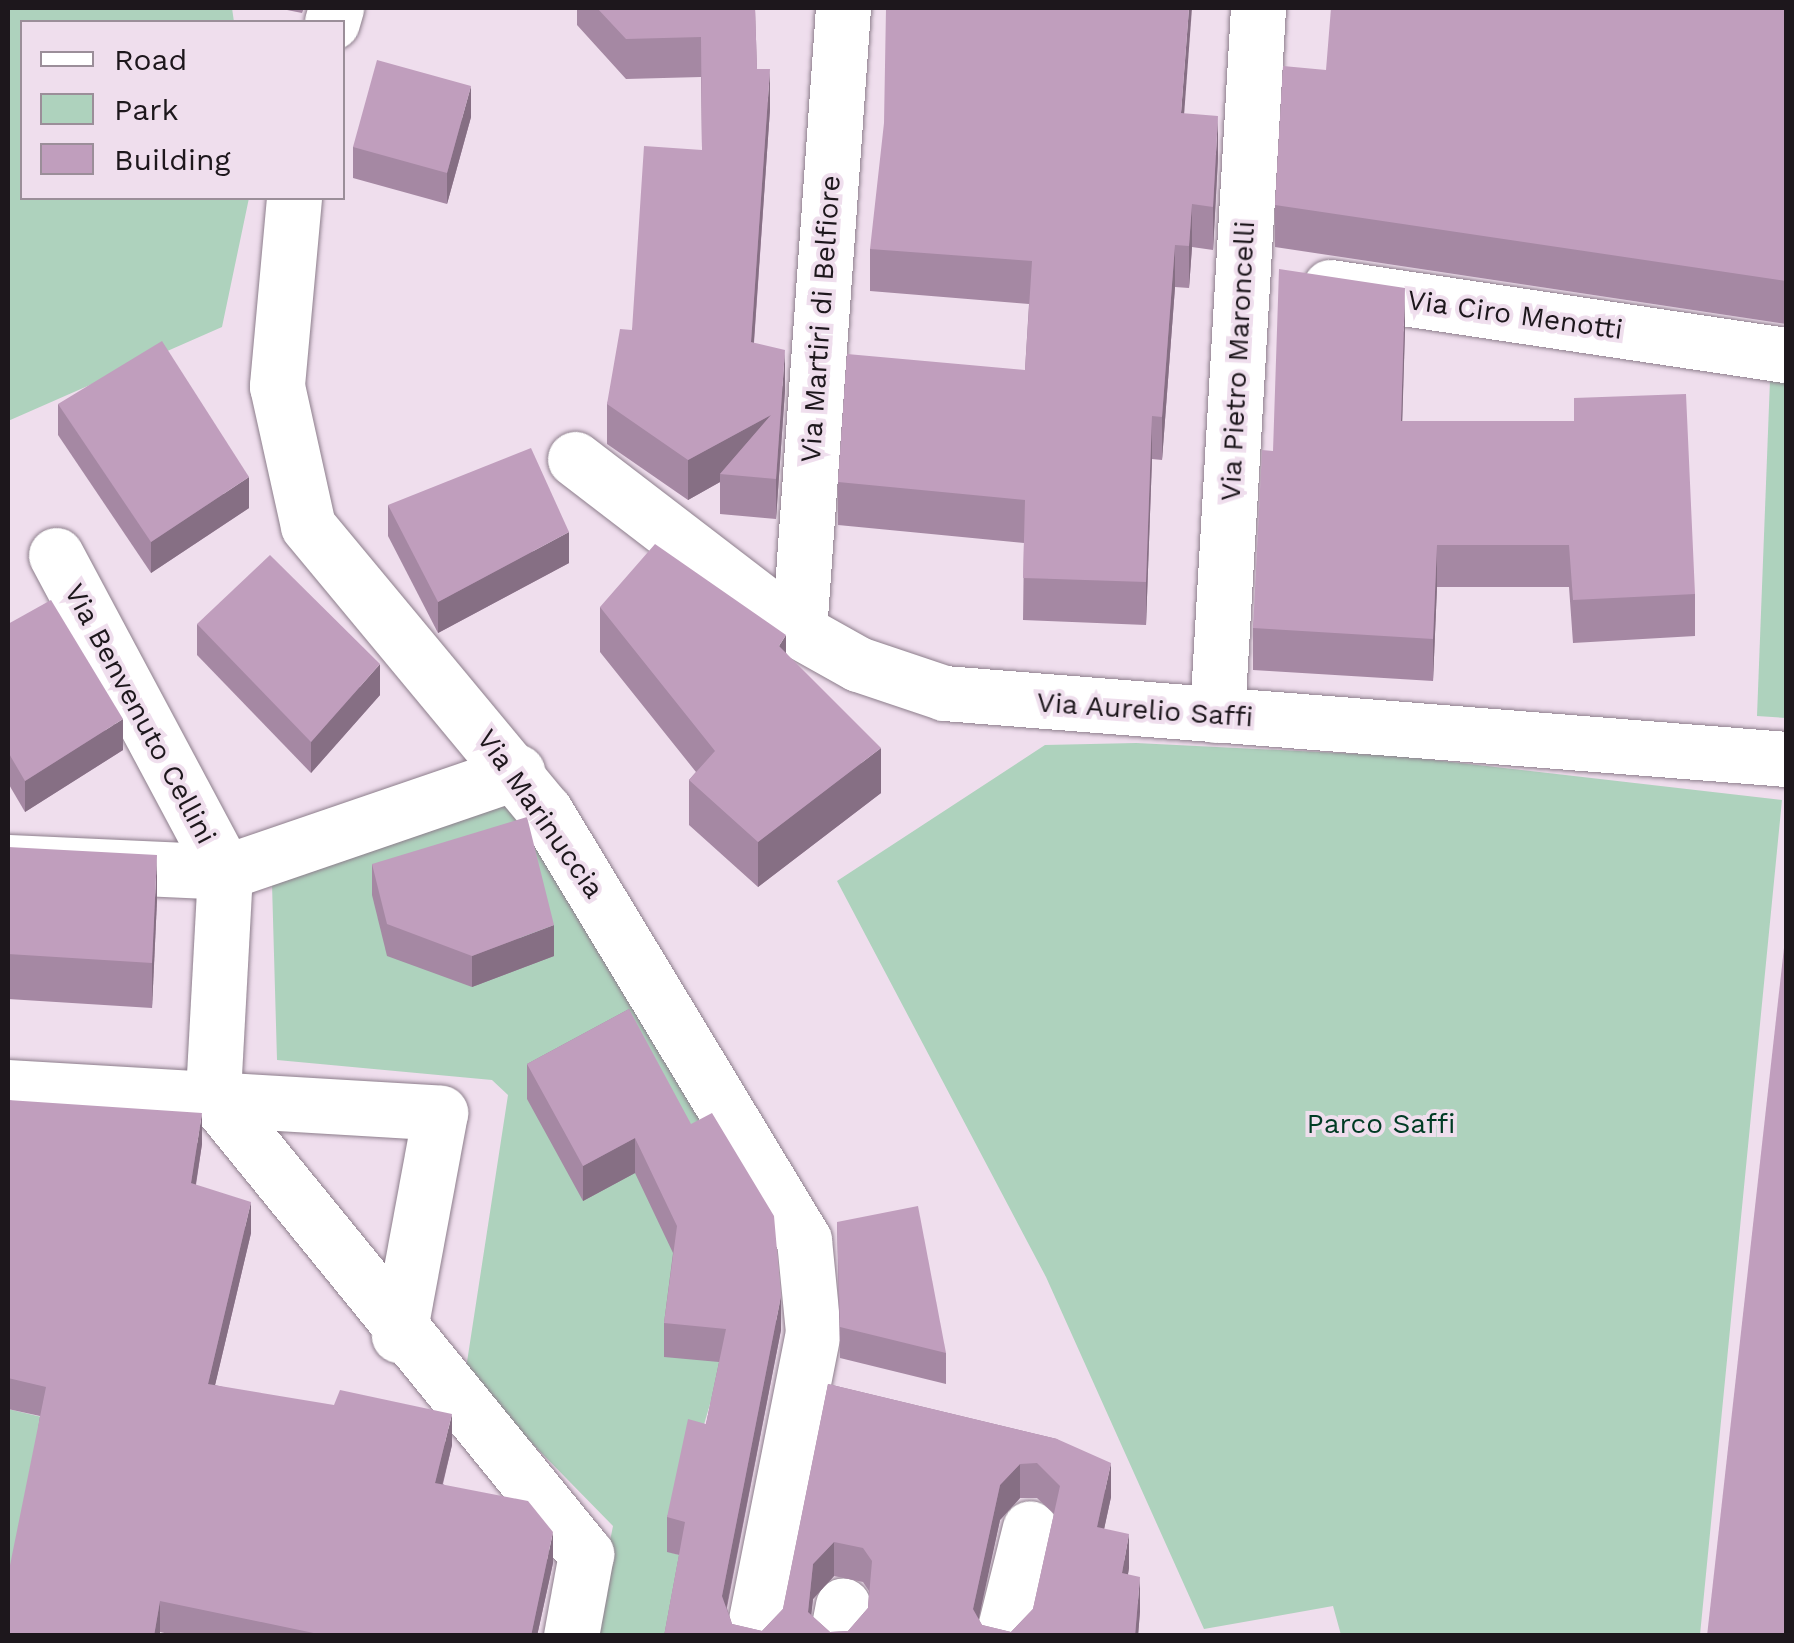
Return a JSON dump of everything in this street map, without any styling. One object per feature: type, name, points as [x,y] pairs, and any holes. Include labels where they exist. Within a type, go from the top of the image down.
[{"type":"street","name":"Via Martiri di Belfiore","points":[[798,631],[843,8]]},
{"type":"street","name":"Via Pietro Maroncelli","points":[[1217,715],[1258,8]]},
{"type":"street","name":"Via Marinuccia","points":[[294,200],[278,386],[308,526],[517,772],[794,1216],[813,1289],[805,1381],[753,1636]]},
{"type":"street","name":"Via Ciro Menotti","points":[[1243,274],[1786,355]]},
{"type":"street","name":"Via Aurelio Saffi","points":[[575,460],[798,631],[858,664],[944,693],[1786,759]]},
{"type":"street","name":"Via Benvenuto Cellini","points":[[56,556],[225,872]]},
{"type":"street","name":"Via Benvenuto Cellini","points":[[8,862],[225,872],[517,772]]},
{"type":"street","points":[[225,872],[213,1096],[399,1335],[586,1554],[571,1636]]},
{"type":"street","points":[[8,1088],[213,1096],[440,1113],[399,1335]]},
{"type":"street","points":[[805,1381],[862,1395]]},
{"type":"street","points":[[1002,1636],[1030,1528]]},
{"type":"green space","points":[[8,8],[232,8],[234,20],[20,20],[20,200],[249,200],[222,327],[8,421]]},
{"type":"green space","points":[[1770,380],[1786,382],[1786,718],[1757,716]]},
{"type":"green space","name":"Parco Saffi","points":[[1136,743],[1399,756],[1782,800],[1700,1635],[1341,1635],[1333,1606],[1204,1629],[1046,1277],[837,881],[1045,745]]},
{"type":"green space","points":[[520,795],[723,1142],[694,1206],[722,1363],[667,1551],[685,1557],[669,1635],[591,1635],[613,1526],[465,1375],[508,1095],[492,1080],[277,1060],[272,884]]},
{"type":"green space","points":[[8,1409],[46,1418],[8,1606]]},
{"type":"building","points":[[597,8],[755,8],[757,69],[770,69],[751,342],[785,350],[776,479],[720,474],[771,415],[688,460],[607,404],[620,329],[632,330],[644,146],[702,150],[701,37],[626,39]]},
{"type":"building","points":[[886,8],[1189,8],[1181,113],[1218,116],[1213,207],[1192,204],[1189,246],[1175,245],[1162,417],[1152,416],[1146,582],[1023,578],[1025,500],[838,482],[847,354],[1025,370],[1032,261],[870,249],[884,123]]},
{"type":"building","points":[[1331,8],[1786,8],[1786,281],[1275,205],[1283,66],[1326,70]]},
{"type":"building","points":[[377,60],[471,86],[447,173],[353,147]]},
{"type":"building","points":[[1279,269],[1405,288],[1401,421],[1574,421],[1574,398],[1686,394],[1695,594],[1573,600],[1569,545],[1437,545],[1433,639],[1253,628],[1262,450],[1273,451]]},
{"type":"building","points":[[162,341],[249,477],[151,542],[58,404]]},
{"type":"building","points":[[531,448],[569,532],[438,602],[388,505]]},
{"type":"building","points":[[655,544],[786,635],[779,646],[881,748],[758,842],[689,780],[715,751],[600,607]]},
{"type":"building","points":[[270,555],[380,664],[311,742],[197,624]]},
{"type":"building","points":[[51,600],[123,719],[25,781],[8,752],[8,624]]},
{"type":"building","points":[[527,817],[554,925],[472,956],[387,924],[372,864]]},
{"type":"building","points":[[8,847],[157,855],[152,963],[8,954]]},
{"type":"building","points":[[1786,930],[1786,1636],[1707,1636]]},
{"type":"building","points":[[629,1009],[691,1124],[712,1113],[774,1216],[781,1296],[722,1596],[732,1624],[762,1631],[783,1609],[828,1384],[1057,1439],[1111,1463],[1097,1527],[1129,1534],[1122,1573],[1140,1577],[1135,1636],[664,1636],[685,1522],[667,1517],[688,1419],[706,1424],[726,1329],[664,1323],[677,1226],[635,1138],[583,1166],[527,1064]],"holes":[[[1037,1463],[1060,1486],[1033,1609],[1011,1632],[982,1625],[973,1609],[1000,1485],[1020,1464]],[[834,1542],[863,1548],[872,1561],[868,1608],[848,1631],[830,1632],[808,1612],[813,1564]]]},
{"type":"building","points":[[8,1100],[202,1113],[191,1183],[251,1202],[208,1384],[334,1405],[340,1390],[452,1414],[435,1483],[528,1501],[553,1532],[531,1636],[328,1636],[160,1601],[154,1636],[8,1636],[8,1575],[46,1387],[8,1378]]},
{"type":"building","points":[[918,1206],[946,1353],[840,1327],[837,1222]]}]
